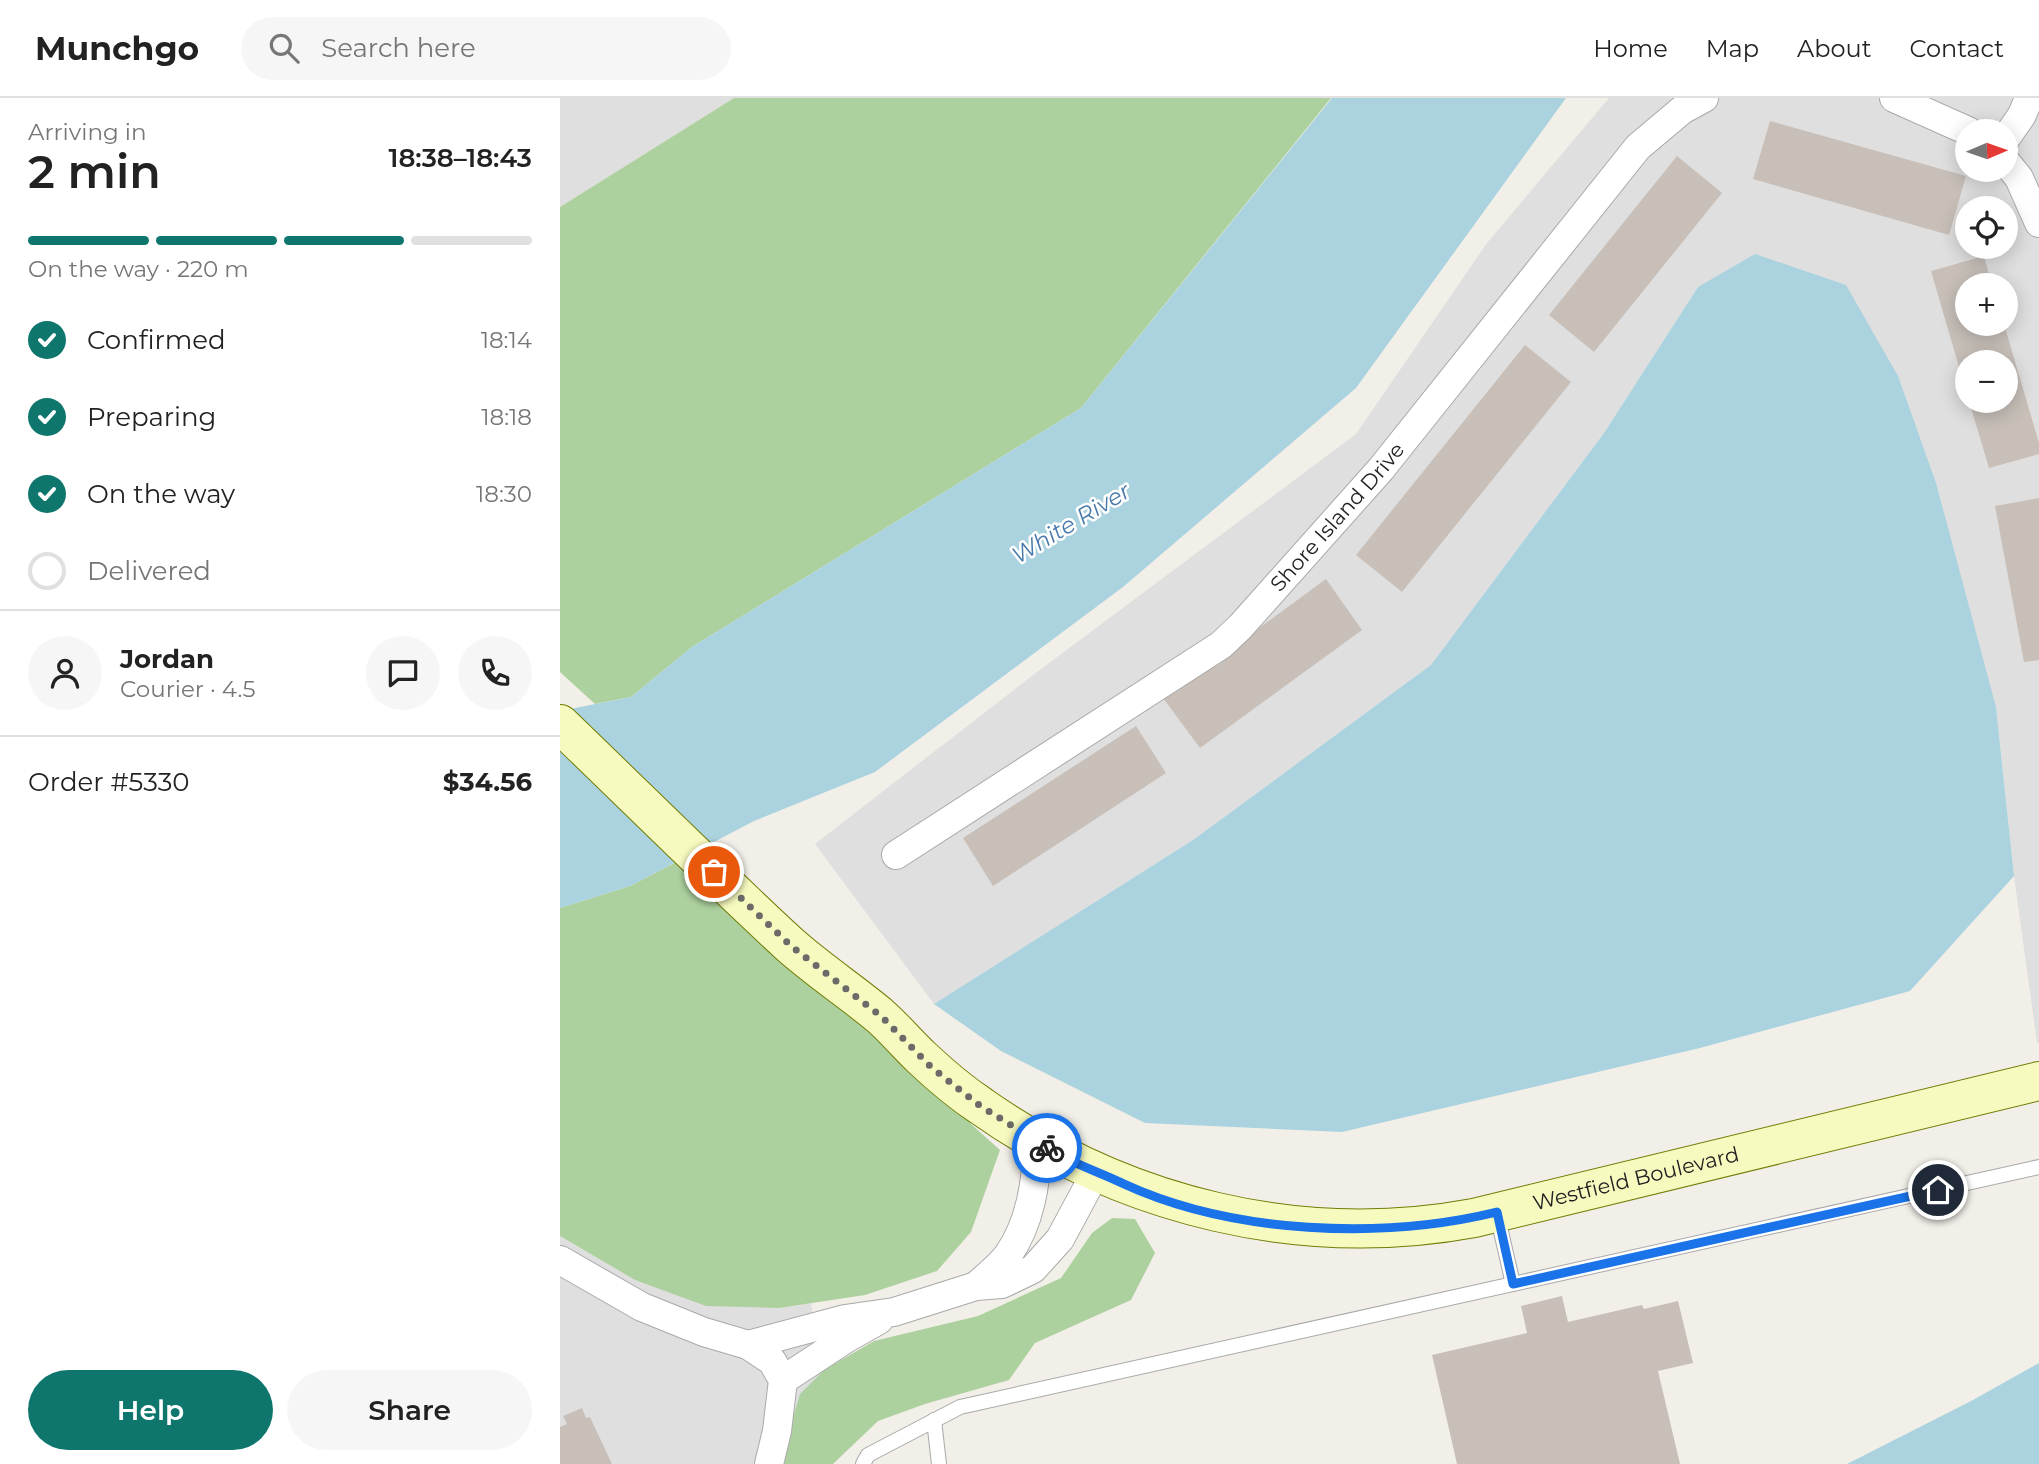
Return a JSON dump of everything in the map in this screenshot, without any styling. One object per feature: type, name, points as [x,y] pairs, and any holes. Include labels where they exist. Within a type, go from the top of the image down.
[{"type":"street","name":"Shore Island Drive","points":[[896,856],[1199,662],[1221,645],[1381,469],[1638,147],[1682,110],[1704,98]]},
{"type":"street","points":[[1895,98],[1955,125]]},
{"type":"street","points":[[2018,120],[2029,98]]},
{"type":"street","points":[[2018,177],[2039,223]]},
{"type":"street","name":"Westfield Boulevard","points":[[560,724],[791,946],[882,1017],[947,1080],[979,1105],[1038,1143],[1096,1172],[1190,1206],[1236,1217],[1294,1225],[1389,1228],[1433,1224],[1497,1212],[2039,1081]]},
{"type":"street","points":[[989,1285],[1023,1227],[1036,1182],[1038,1143]]},
{"type":"street","points":[[748,1345],[845,1319],[894,1312],[989,1285],[1033,1269],[1060,1239],[1096,1172]]},
{"type":"street","points":[[560,1260],[642,1307],[704,1332],[748,1345],[778,1370]]},
{"type":"street","points":[[778,1370],[847,1338],[894,1312]]},
{"type":"street","points":[[769,1464],[777,1431],[778,1370]]},
{"type":"lane","points":[[863,1464],[868,1455],[960,1407],[2039,1167]]},
{"type":"lane","points":[[1497,1212],[1513,1284]]},
{"type":"lane","points":[[934,1420],[939,1464]]},
{"type":"shaded area","points":[[560,98],[734,98],[560,207]]},
{"type":"shaded area","points":[[1609,98],[2039,98],[2039,1043],[2014,876],[1996,707],[1698,287],[1604,433],[1431,665],[1193,840],[934,1004],[815,844],[1033,675],[1356,434],[1487,243]]},
{"type":"shaded area","points":[[560,1236],[635,1280],[779,1308],[811,1303],[817,1341],[835,1363],[824,1370],[779,1464],[560,1464]]},
{"type":"green space","points":[[734,98],[1331,98],[1081,408],[692,647],[631,697],[595,704],[560,672],[560,207]]},
{"type":"green space","points":[[678,861],[1000,1150],[971,1232],[937,1271],[865,1295],[779,1308],[706,1306],[635,1280],[560,1236],[560,908],[630,886]]},
{"type":"green space","points":[[1112,1218],[1135,1219],[1155,1253],[1131,1300],[1035,1343],[1009,1380],[925,1404],[878,1421],[833,1464],[779,1464],[800,1394],[824,1370],[874,1341],[978,1316],[1061,1278],[1092,1233]]},
{"type":"water","name":"White River","points":[[1332,98],[1566,98],[1356,388],[1123,587],[875,772],[754,821],[630,886],[560,908],[560,711],[631,697],[692,647],[1081,408]]},
{"type":"water","points":[[1755,254],[1846,285],[1898,376],[1936,483],[1996,707],[2014,876],[1910,991],[1700,1048],[1342,1132],[1145,1123],[1001,1051],[934,1004],[1193,840],[1431,665],[1604,433],[1698,287]]},
{"type":"water","points":[[2039,1363],[2039,1464],[1847,1464],[1973,1400]]},
{"type":"building","points":[[1770,121],[1955,173],[1955,182],[1964,182],[1960,196],[1955,196],[1955,214],[1949,235],[1753,179]]},
{"type":"building","points":[[1677,156],[1722,193],[1594,352],[1549,315]]},
{"type":"building","points":[[1973,259],[1985,259],[1989,273],[1955,273],[1955,336],[2008,336],[2012,350],[1955,350],[1955,353],[1931,271]]},
{"type":"building","points":[[1525,345],[1571,382],[1402,592],[1356,555]]},
{"type":"building","points":[[2018,372],[2039,443],[2039,454],[1989,468],[1973,413],[2018,413]]},
{"type":"building","points":[[2039,498],[2039,660],[2024,662],[1995,506]]},
{"type":"building","points":[[1326,579],[1362,630],[1200,748],[1163,698]]},
{"type":"building","points":[[1136,726],[1166,773],[993,886],[963,838]]},
{"type":"building","points":[[1562,1296],[1568,1322],[1642,1305],[1644,1309],[1678,1301],[1693,1363],[1658,1371],[1680,1464],[1457,1464],[1432,1355],[1527,1333],[1521,1306]]},
{"type":"building","points":[[582,1408],[586,1418],[590,1417],[612,1464],[560,1464],[560,1427],[567,1424],[563,1416]]},
{"type":"way so far","points":[[714,872],[791,946],[882,1017],[931,1067],[979,1105],[1047,1148]]},
{"type":"route","points":[[1047,1148],[1129,1186],[1190,1206],[1276,1223],[1330,1228],[1389,1228],[1474,1218],[1497,1212],[1513,1284],[1938,1190]]}]
